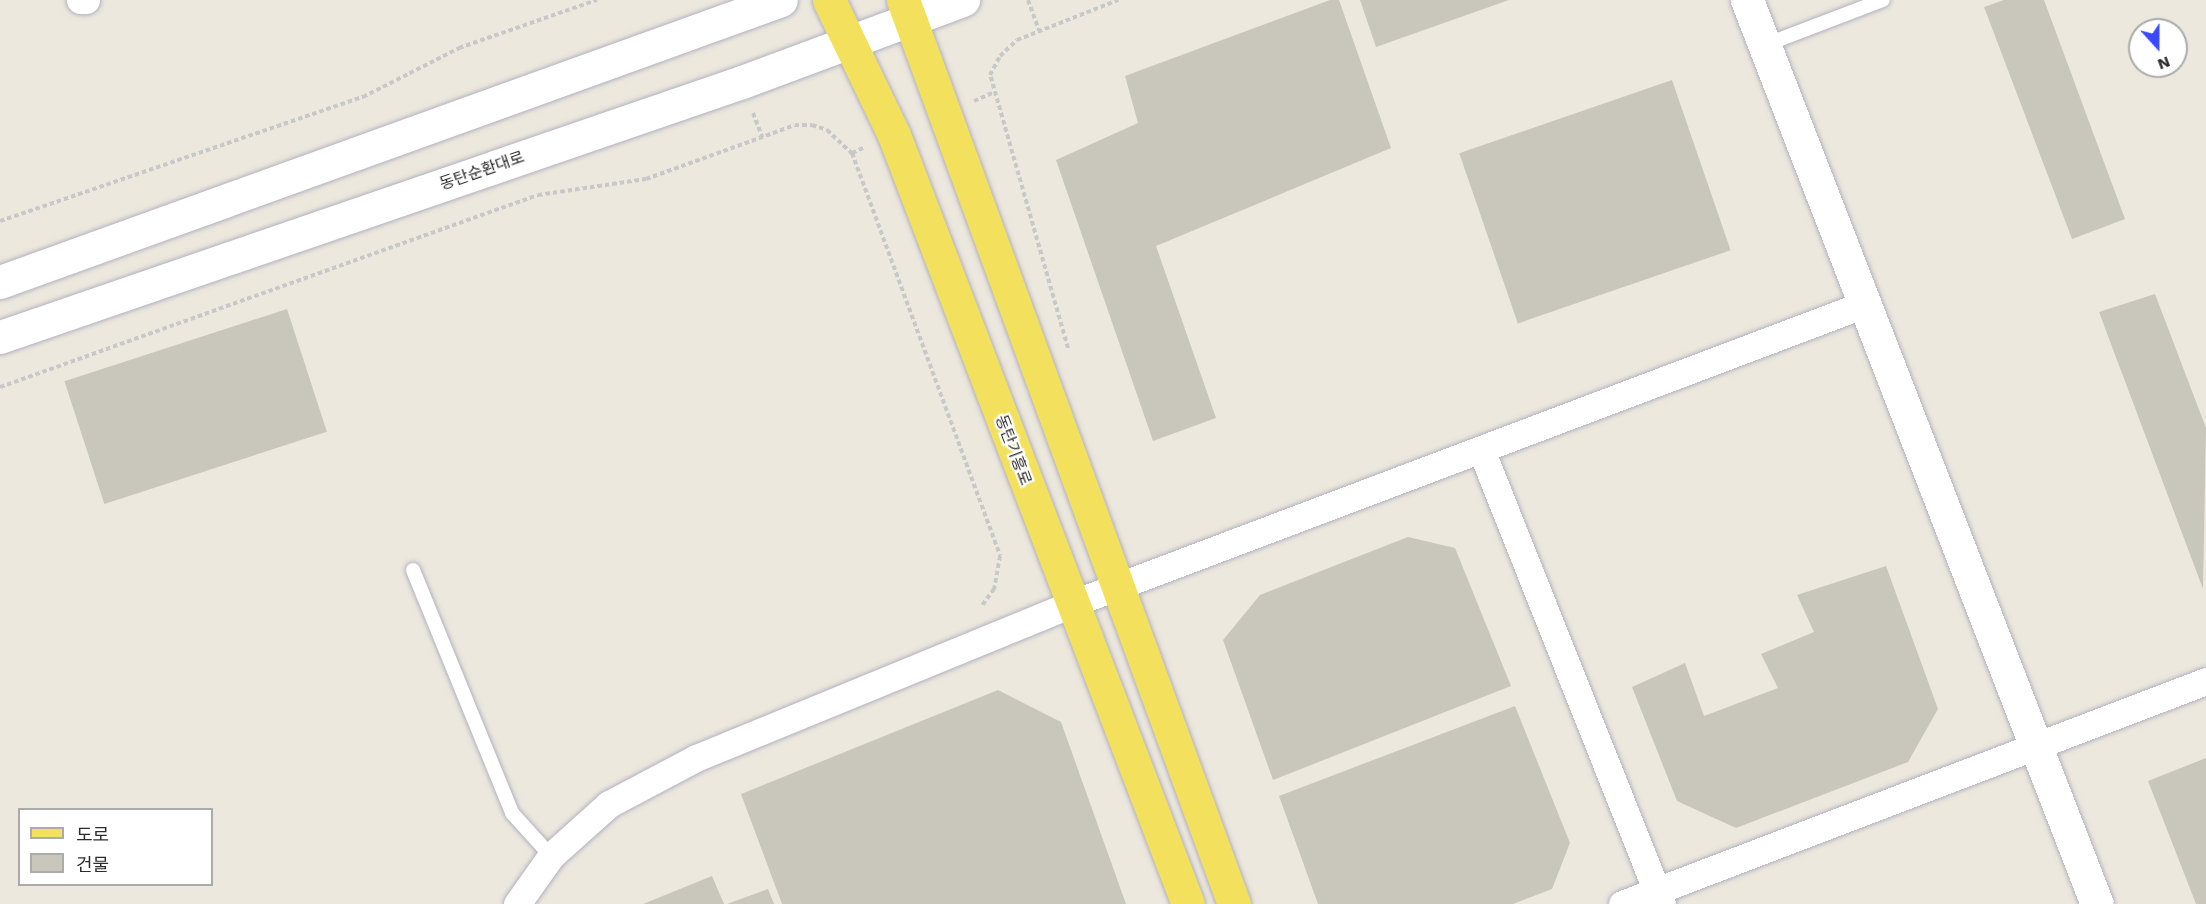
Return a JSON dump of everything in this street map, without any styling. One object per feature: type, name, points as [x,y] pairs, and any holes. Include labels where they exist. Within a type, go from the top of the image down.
[{"type":"main road","name":"동탄기흥로","points":[[828,0],[894,135],[1071,604],[1188,904]]},
{"type":"main road","points":[[907,10],[1120,586],[1234,904]]},
{"type":"street","points":[[80,0],[86,0]]},
{"type":"street","points":[[0,282],[782,0]]},
{"type":"street","name":"동탄순환대로","points":[[0,337],[742,82],[848,41],[907,10],[963,0]]},
{"type":"street","points":[[1747,0],[2097,904]]},
{"type":"street","points":[[517,904],[551,856],[609,804],[696,758],[1071,604],[1482,452],[1866,304]]},
{"type":"street","points":[[1482,452],[1660,897]]},
{"type":"street","points":[[1622,904],[1660,897],[2206,681]]},
{"type":"lane","points":[[1765,45],[1883,0]]},
{"type":"lane","points":[[413,570],[512,813],[551,856]]},
{"type":"path","points":[[0,220],[363,97],[459,48],[597,0]]},
{"type":"path","points":[[1028,0],[1039,30]]},
{"type":"path","points":[[992,93],[990,75],[1000,56],[1039,30],[1118,0]]},
{"type":"path","points":[[0,387],[538,195],[646,179],[795,125],[812,125],[827,130],[852,153],[1000,556],[994,589],[973,613]]},
{"type":"building","points":[[1330,0],[1339,0],[1391,148],[1156,246],[1216,418],[1153,441],[1056,160],[1138,123],[1125,76]]},
{"type":"building","points":[[1360,0],[1509,0],[1376,47]]},
{"type":"building","points":[[2004,0],[2044,0],[2125,219],[2072,239],[1984,7]]},
{"type":"building","points":[[1672,80],[1731,250],[1518,323],[1459,153]]},
{"type":"building","points":[[2155,294],[2206,428],[2203,589],[2099,312]]},
{"type":"building","points":[[287,309],[327,432],[104,504],[64,381]]},
{"type":"building","points":[[1408,537],[1455,548],[1511,686],[1273,780],[1223,640],[1260,595]]},
{"type":"building","points":[[1886,566],[1938,709],[1908,762],[1736,828],[1677,801],[1632,687],[1685,663],[1704,716],[1778,688],[1761,654],[1814,632],[1797,595]]},
{"type":"building","points":[[998,690],[1061,722],[1126,904],[782,904],[741,794]]},
{"type":"building","points":[[1515,706],[1570,843],[1552,889],[1513,904],[1318,904],[1279,796]]},
{"type":"building","points":[[2206,758],[2206,904],[2196,904],[2148,781]]},
{"type":"building","points":[[712,876],[724,904],[643,904]]},
{"type":"building","points":[[768,889],[774,904],[727,904]]}]
